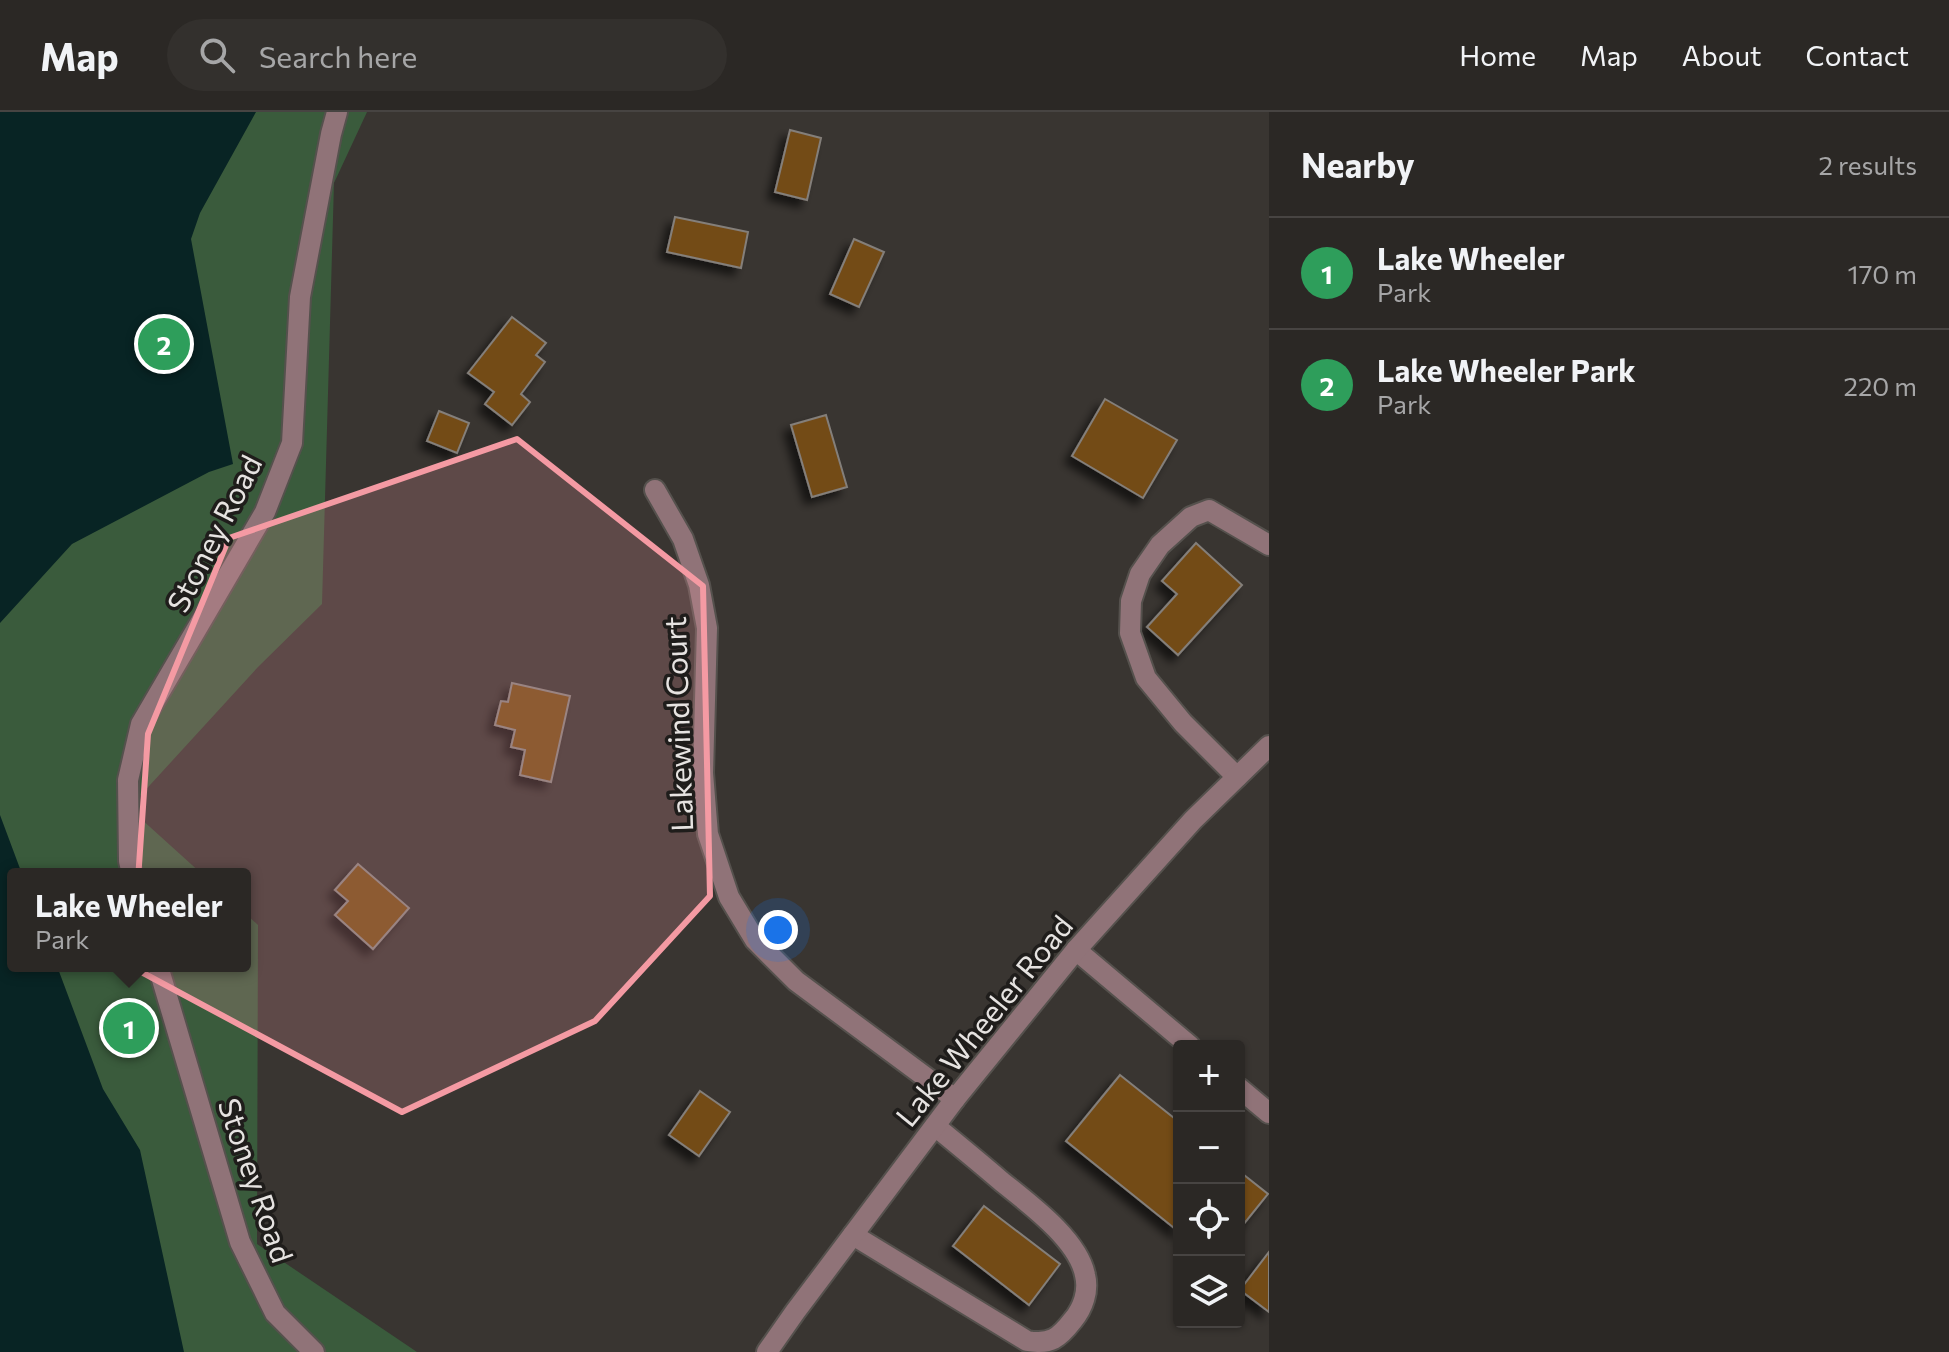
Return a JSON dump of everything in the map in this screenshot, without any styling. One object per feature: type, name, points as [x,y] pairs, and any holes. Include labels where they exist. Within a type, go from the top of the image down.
[{"type":"street","name":"Stoney Road","points":[[131,868],[128,780],[141,724],[265,512],[292,443],[300,297],[337,112]]},
{"type":"street","name":"Lakewind Court","points":[[655,490],[683,539],[699,585],[707,628],[703,773],[708,834],[729,897],[755,940],[796,981],[955,1099]]},
{"type":"street","points":[[1237,777],[1183,723],[1146,678],[1130,633],[1131,601],[1140,574],[1160,545],[1191,517],[1209,510],[1269,545]]},
{"type":"street","name":"Lake Wheeler Road","points":[[767,1352],[955,1099],[1076,950],[1193,820],[1269,746]]},
{"type":"street","points":[[1076,950],[1183,1040]]},
{"type":"street","name":"Stoney Road","points":[[160,972],[240,1242],[275,1313],[314,1352]]},
{"type":"street","points":[[1245,1093],[1269,1113]]},
{"type":"street","points":[[853,1235],[1027,1341],[1043,1344],[1061,1335],[1078,1314],[1086,1296],[1085,1274],[1074,1250],[1051,1222],[935,1126]]},
{"type":"highlighted area","points":[[517,439],[703,586],[710,896],[595,1021],[402,1112],[132,967],[148,734],[229,538]]},
{"type":"green space","points":[[0,112],[367,112],[334,183],[322,604],[258,667],[129,808],[195,868],[7,868],[7,972],[251,972],[251,919],[258,925],[257,1244],[417,1352],[0,1352]]},
{"type":"water","points":[[0,112],[256,112],[200,213],[191,239],[233,464],[209,472],[72,544],[0,623]]},
{"type":"water","points":[[0,815],[20,868],[7,868],[7,972],[59,972],[103,1089],[140,1150],[184,1352],[0,1352]]},
{"type":"building","points":[[790,130],[821,138],[807,200],[775,192]]},
{"type":"building","points":[[675,217],[748,232],[741,268],[667,252]]},
{"type":"building","points":[[854,239],[884,252],[859,307],[830,294]]},
{"type":"building","points":[[512,317],[546,343],[536,355],[545,362],[521,394],[530,402],[512,425],[485,404],[494,392],[468,373]]},
{"type":"building","points":[[1105,399],[1177,440],[1143,498],[1072,456]]},
{"type":"building","points":[[439,411],[469,423],[457,453],[427,441]]},
{"type":"building","points":[[826,415],[847,487],[812,497],[791,425]]},
{"type":"building","points":[[1196,543],[1242,585],[1178,655],[1147,627],[1177,594],[1162,581]]},
{"type":"building","points":[[512,683],[570,696],[551,782],[520,775],[525,750],[511,747],[515,730],[495,725],[501,701],[508,702]]},
{"type":"building","points":[[358,864],[409,908],[373,949],[335,915],[348,901],[335,890]]},
{"type":"building","points":[[1120,1075],[1173,1117],[1173,1227],[1066,1141]]},
{"type":"building","points":[[700,1091],[730,1112],[699,1156],[669,1135]]},
{"type":"building","points":[[1245,1176],[1268,1194],[1245,1223]]},
{"type":"building","points":[[984,1206],[1060,1264],[1029,1305],[953,1246]]},
{"type":"building","points":[[1269,1252],[1269,1312],[1245,1294],[1245,1283]]},
{"type":"place","name":"Lake Wheeler Park","points":[[164,344]]},
{"type":"place","name":"Lake Wheeler","points":[[129,1028]]}]
